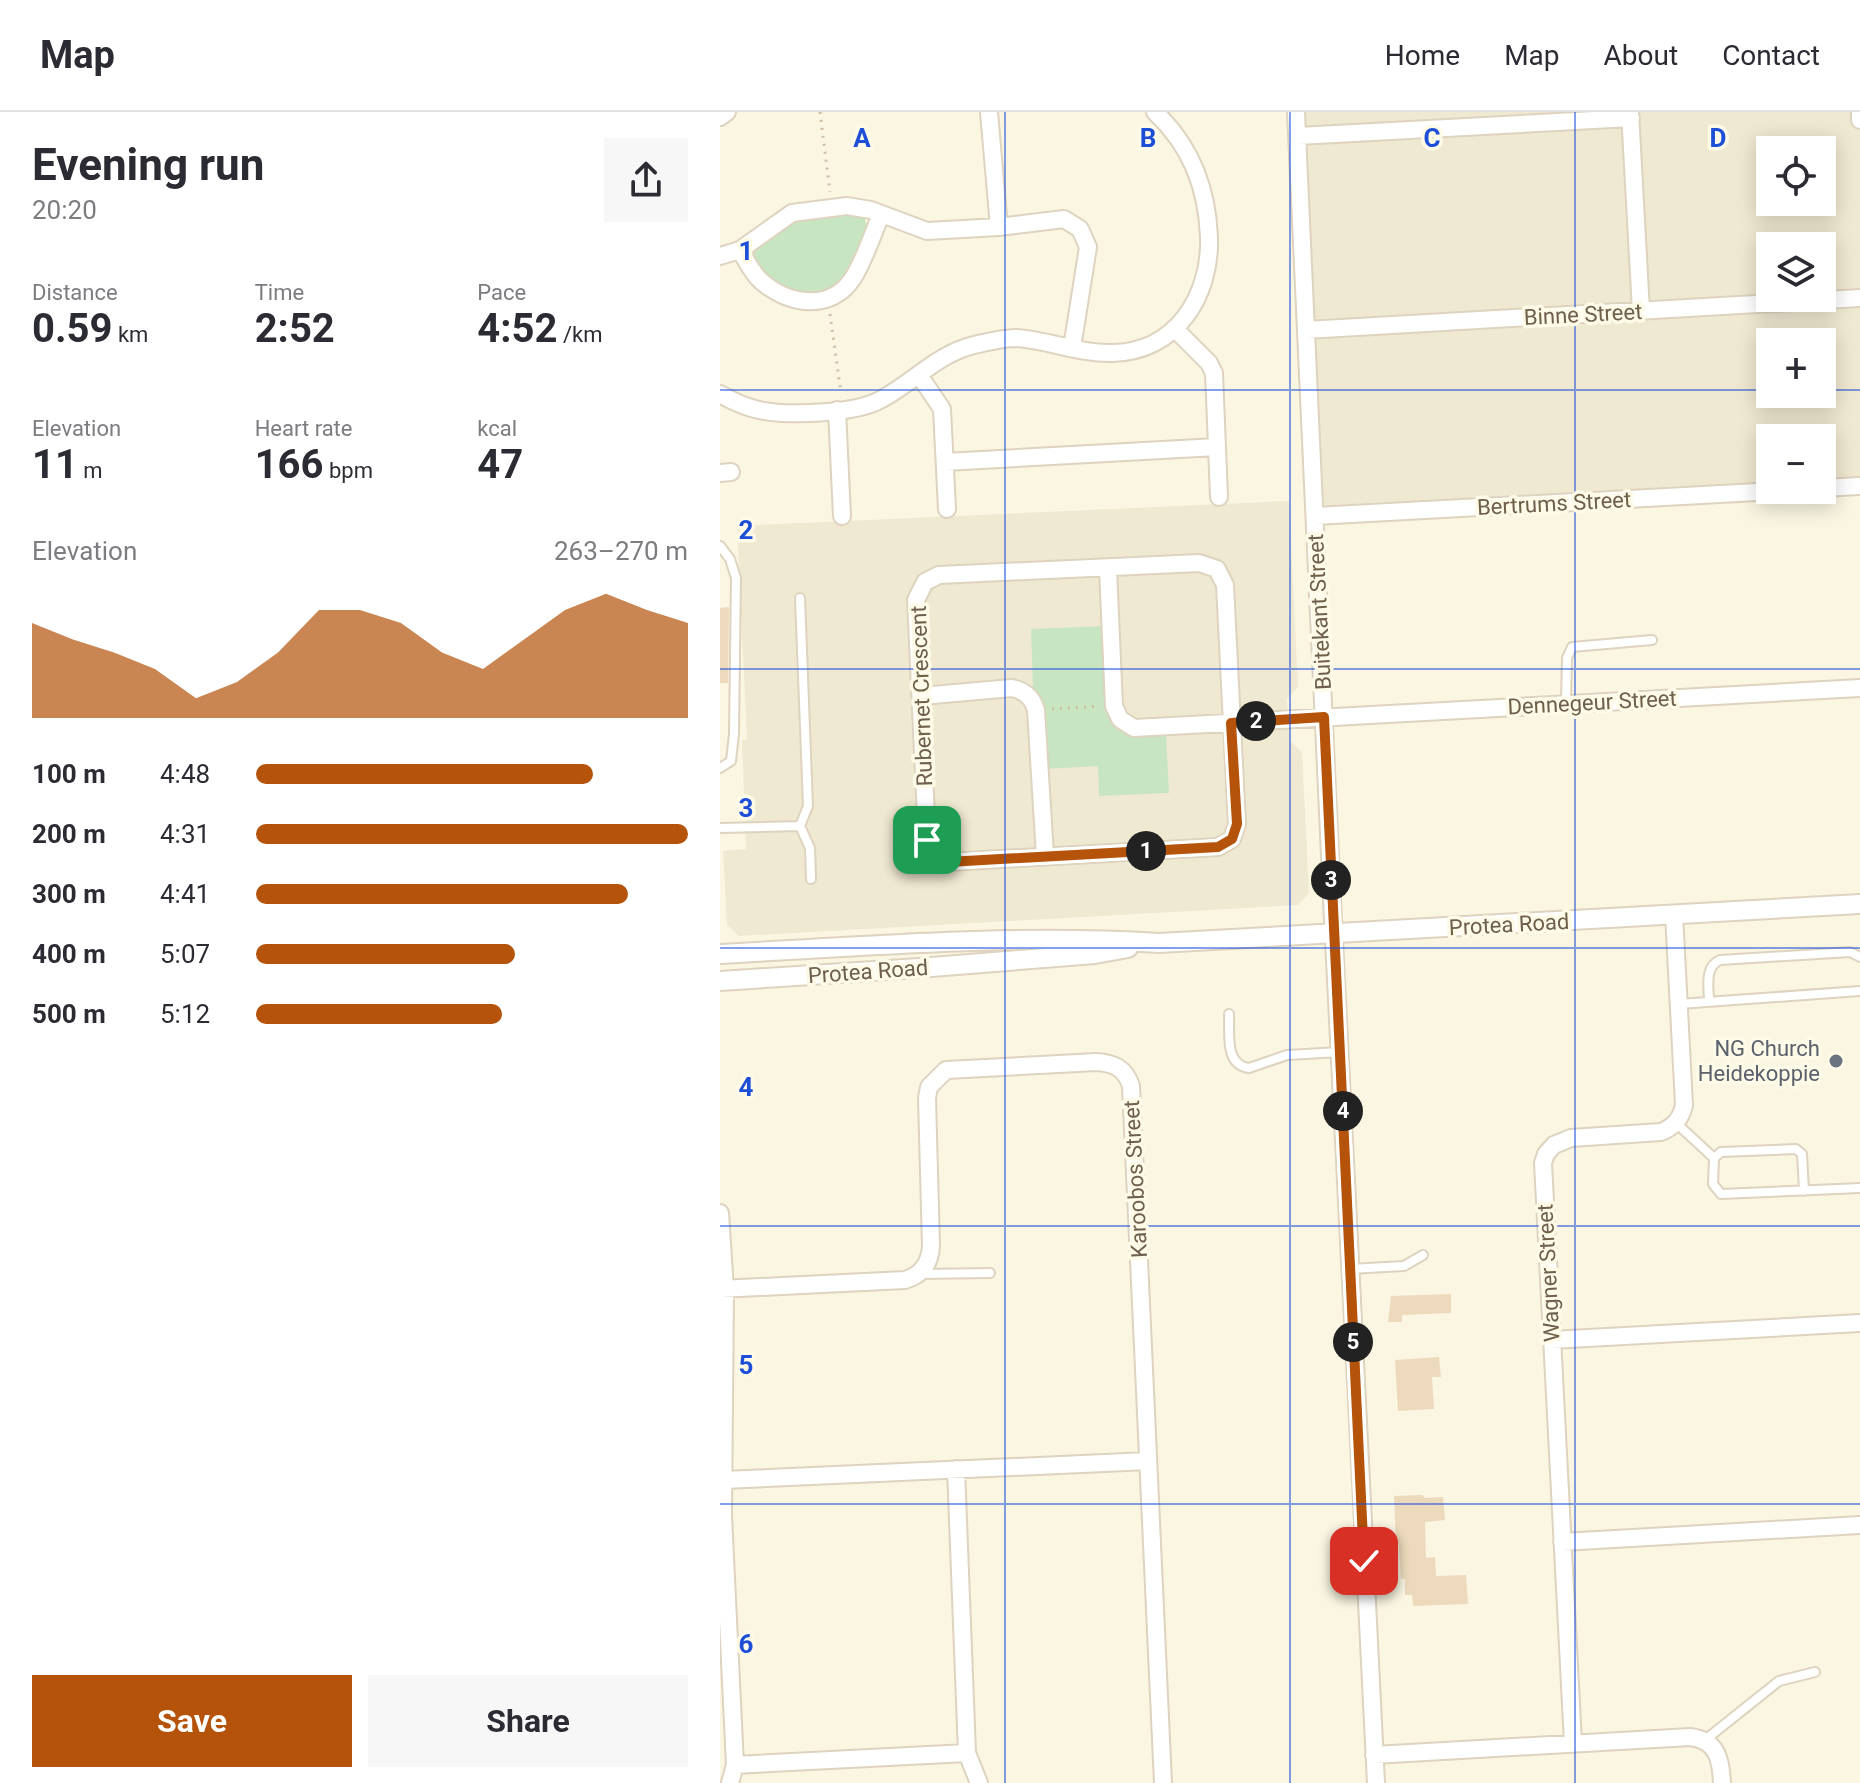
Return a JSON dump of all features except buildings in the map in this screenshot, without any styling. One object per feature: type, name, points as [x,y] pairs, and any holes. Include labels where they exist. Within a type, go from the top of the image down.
[{"type":"street","points":[[720,117],[727,112]]},
{"type":"street","points":[[975,112],[982,112]]},
{"type":"street","points":[[989,112],[999,227]]},
{"type":"street","points":[[722,401],[774,412],[840,409],[877,402],[962,349],[1005,339],[1110,353],[1135,351],[1175,329],[1191,312],[1203,280],[1209,256],[1207,210],[1200,178],[1185,147],[1155,112]]},
{"type":"street","name":"Buitekant Street","points":[[1296,112],[1376,1783]]},
{"type":"street","points":[[1860,112],[1860,120]]},
{"type":"street","points":[[1298,136],[1630,115],[1641,311]]},
{"type":"street","points":[[720,256],[740,250],[792,213],[832,208],[854,206],[927,231],[999,227],[1058,218],[1075,224],[1084,234],[1088,254],[1072,348]]},
{"type":"street","points":[[740,250],[758,278],[788,298],[803,302],[828,298],[853,277],[881,215]]},
{"type":"street","name":"Binne Street","points":[[1306,330],[1860,298]]},
{"type":"street","points":[[1175,329],[1209,363],[1214,373],[1219,497]]},
{"type":"street","points":[[919,375],[942,409],[947,509]]},
{"type":"street","points":[[840,409],[842,516]]},
{"type":"street","points":[[945,462],[1217,447]]},
{"type":"street","points":[[1836,487],[1860,486]]},
{"type":"street","name":"Bertrums Street","points":[[1315,516],[1756,492]]},
{"type":"street","name":"Rubernet Crescent","points":[[1199,563],[1217,569],[1225,585],[1236,832],[1227,844],[1218,847],[948,862],[936,857],[927,840],[921,696],[916,600],[920,587],[929,578],[939,575],[1199,563]]},
{"type":"street","points":[[1108,569],[1114,706]]},
{"type":"street","points":[[921,696],[1012,688],[1027,694],[1036,710],[1045,856]]},
{"type":"street","name":"Dennegeur Street","points":[[1114,706],[1120,719],[1134,728],[1860,688]]},
{"type":"street","name":"Protea Road","points":[[720,981],[1095,954],[1159,943],[1860,904]]},
{"type":"street","points":[[1674,914],[1684,1105],[1676,1123]]},
{"type":"street","name":"Protea Road","points":[[720,954],[1096,939],[1159,943]]},
{"type":"street","name":"Karoobos Street","points":[[919,1274],[931,1253],[927,1098],[934,1079],[946,1070],[956,1068],[1096,1062],[1121,1068],[1131,1086],[1163,1783]]},
{"type":"street","name":"Wagner Street","points":[[1573,1743],[1542,1173],[1546,1154],[1554,1145],[1571,1138],[1661,1132],[1676,1123]]},
{"type":"street","points":[[720,1213],[724,1480],[735,1765],[730,1783]]},
{"type":"street","points":[[722,1289],[905,1280],[919,1274]]},
{"type":"street","points":[[1551,1340],[1860,1323]]},
{"type":"street","points":[[724,1480],[1148,1461]]},
{"type":"street","points":[[956,1469],[967,1753],[979,1783]]},
{"type":"street","points":[[1562,1542],[1860,1525]]},
{"type":"street","points":[[1374,1755],[1690,1737],[1705,1740],[1714,1748],[1720,1759],[1722,1783]]},
{"type":"street","points":[[735,1765],[967,1753]]},
{"type":"lane","points":[[720,546],[730,559],[736,578],[734,734],[731,761],[720,768]]},
{"type":"lane","points":[[800,598],[808,806],[800,826],[810,848],[811,879]]},
{"type":"lane","points":[[1566,704],[1567,658],[1572,647],[1652,640]]},
{"type":"lane","points":[[721,828],[800,826]]},
{"type":"lane","points":[[1709,1001],[1710,966],[1720,960],[1850,952],[1860,957]]},
{"type":"lane","points":[[1679,1004],[1860,991]]},
{"type":"lane","points":[[1229,1014],[1231,1054],[1237,1065],[1243,1068],[1287,1055],[1340,1052]]},
{"type":"lane","points":[[1676,1123],[1714,1158]]},
{"type":"lane","points":[[1804,1191],[1802,1154],[1796,1149],[1721,1152],[1714,1158],[1713,1184],[1721,1194],[1804,1191],[1860,1188]]},
{"type":"lane","points":[[1349,1269],[1404,1266],[1423,1255]]},
{"type":"lane","points":[[919,1274],[990,1273]]},
{"type":"lane","points":[[1705,1740],[1779,1681],[1815,1672]]},
{"type":"path","points":[[820,112],[832,208]]},
{"type":"path","points":[[828,298],[840,409]]},
{"type":"path","points":[[1036,710],[1114,706]]},
{"type":"shaded area","points":[[1294,112],[1860,112],[1860,488],[1836,489],[1836,424],[1756,424],[1756,493],[1313,517]]},
{"type":"shaded area","points":[[1289,501],[1298,687],[1287,699],[1290,741],[1302,752],[1309,893],[1298,905],[739,936],[727,925],[723,851],[746,849],[742,740],[747,740],[737,526]]},
{"type":"green space","points":[[845,212],[864,216],[868,229],[847,274],[828,290],[810,296],[791,293],[775,284],[756,264],[752,249],[787,222]]},
{"type":"green space","points":[[1104,626],[1108,707],[1166,733],[1169,793],[1099,796],[1098,766],[1046,769],[1043,705],[1033,690],[1031,629]]},
{"type":"place","name":"NG Church Heidekoppie","points":[[1836,1061]]},
{"type":"route","points":[[927,840],[931,852],[948,862],[1218,847],[1232,839],[1237,824],[1231,723],[1324,717],[1364,1561]]}]
